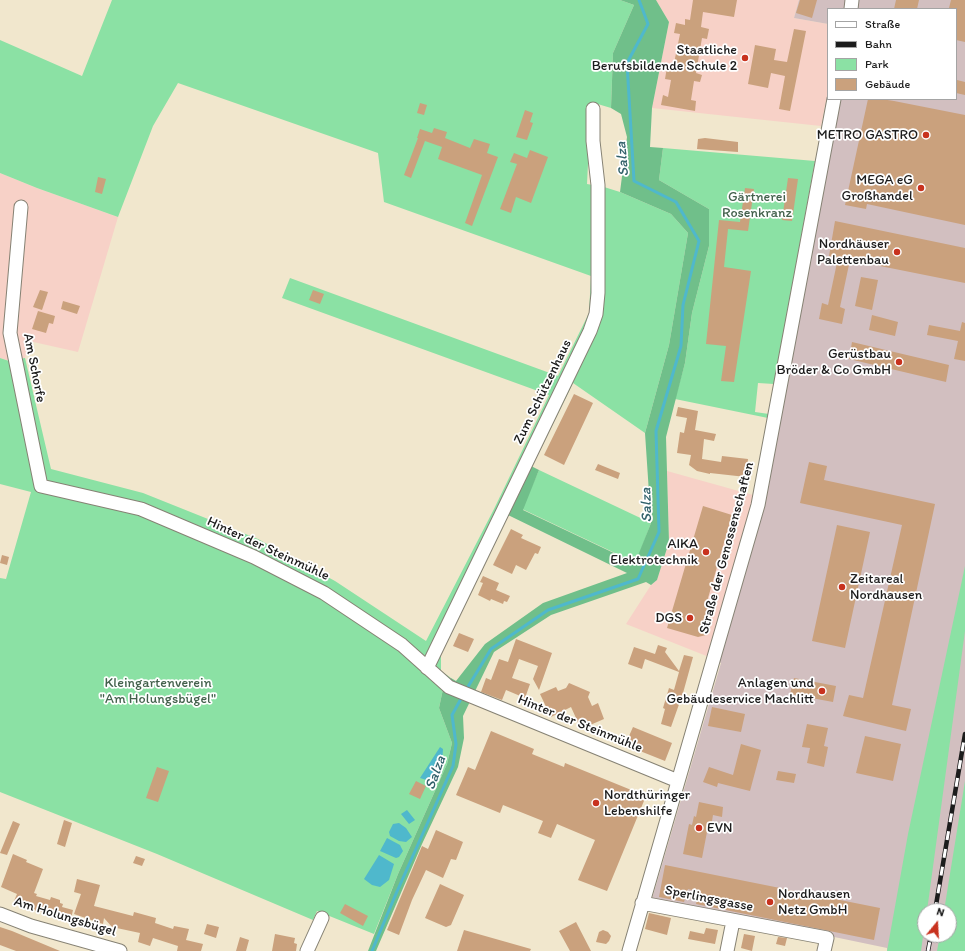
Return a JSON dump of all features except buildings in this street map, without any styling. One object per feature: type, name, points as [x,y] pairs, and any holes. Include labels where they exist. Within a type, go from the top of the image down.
[{"type":"street","name":"Straße der Genossenschaften","points":[[629,951],[758,505],[814,209],[826,133],[834,100]]},
{"type":"street","name":"Zum Schützenhaus","points":[[427,668],[590,331],[596,314],[598,293],[598,186],[593,141],[593,110]]},
{"type":"street","name":"Am Schorfe","points":[[21,207],[10,333],[41,486]]},
{"type":"street","name":"Hinter der Steinmühle","points":[[41,486],[142,509],[254,557],[324,592],[402,645],[449,688],[678,781]]},
{"type":"street","name":"Sperlingsgasse","points":[[642,903],[827,938],[824,951]]},
{"type":"street","name":"Am Holungsbügel","points":[[0,914],[30,926],[120,951]]},
{"type":"street","points":[[307,951],[322,918]]},
{"type":"street","points":[[727,951],[733,920]]},
{"type":"shaded area","name":"Staatliche Berufsbildende Schule 2","points":[[656,0],[799,0],[794,18],[827,24],[827,96],[821,126],[652,108],[669,22]]},
{"type":"shaded area","points":[[799,0],[965,0],[965,951],[887,951],[887,948],[652,899],[721,663],[709,657],[748,521],[827,96],[827,100],[957,100],[957,8],[827,8],[827,24],[794,18]]},
{"type":"shaded area","points":[[0,173],[118,217],[78,352],[29,341],[25,358],[9,361],[0,358]]},
{"type":"shaded area","points":[[667,471],[753,495],[748,521],[709,657],[626,624],[651,585],[657,580],[669,542]]},
{"type":"green space","name":"Kleingartenverein \"Am Holungsbügel\"","points":[[112,0],[620,0],[634,5],[613,53],[611,108],[591,102],[587,184],[620,192],[671,214],[688,233],[669,345],[645,433],[573,383],[441,652],[441,671],[451,678],[443,689],[439,708],[452,743],[447,764],[398,874],[374,934],[317,911],[313,920],[157,854],[0,792],[0,578],[6,579],[31,492],[0,484],[0,358],[9,361],[25,358],[51,469],[143,493],[258,539],[335,581],[426,641],[494,509],[549,395],[282,298],[290,278],[558,376],[589,313],[591,276],[384,202],[378,153],[178,83],[153,126],[118,217],[0,173],[0,40],[82,76]]},
{"type":"green space","points":[[620,0],[656,0],[669,22],[652,108],[650,147],[663,148],[659,180],[709,209],[709,246],[692,313],[685,363],[666,437],[669,542],[657,580],[651,585],[646,582],[551,615],[494,652],[463,716],[464,738],[458,767],[422,844],[376,951],[368,951],[398,874],[447,764],[452,743],[439,708],[443,689],[451,678],[456,681],[485,644],[543,603],[627,573],[508,515],[531,466],[539,470],[523,510],[635,563],[651,523],[645,433],[669,345],[688,233],[671,214],[620,192],[627,137],[621,114],[611,108],[613,53],[634,5]]},
{"type":"green space","name":"Gärtnerei Rosenkranz","points":[[663,148],[815,161],[774,384],[758,383],[755,412],[769,414],[768,418],[675,399],[685,363],[692,313],[709,246],[709,209],[659,180]]},
{"type":"green space","points":[[539,470],[651,523],[636,563],[522,509]]},
{"type":"green space","points":[[965,566],[965,631],[928,903],[917,903],[917,943],[922,943],[921,951],[887,951],[908,834]]},
{"type":"green space","points":[[965,781],[965,951],[937,951],[938,943],[957,943],[957,903],[945,903]]},
{"type":"water","points":[[440,747],[443,749],[442,764],[433,782],[420,778]]},
{"type":"water","points":[[407,810],[415,820],[409,824],[401,814]]},
{"type":"water","points":[[399,823],[406,828],[412,837],[406,842],[399,841],[390,836],[389,832],[393,824]]},
{"type":"water","points":[[387,838],[400,845],[403,851],[399,857],[396,858],[380,851]]},
{"type":"water","points":[[379,855],[394,864],[389,880],[380,887],[372,885],[364,879]]},
{"type":"waterway","name":"Salza","points":[[466,690],[491,649],[548,610],[638,579],[659,532],[656,431],[681,346],[683,305],[699,241],[676,202],[634,181],[627,63],[648,24],[639,0]]},
{"type":"waterway","name":"Salza","points":[[372,951],[453,766],[456,744],[452,715],[462,697]]},
{"type":"railway","points":[[936,903],[965,734]]},
{"type":"railway","points":[[928,951],[930,943]]},
{"type":"place","name":"Staatliche Berufsbildende Schule 2","points":[[745,58]]},
{"type":"place","name":"METRO GASTRO","points":[[926,135]]},
{"type":"place","name":"MEGA eG Großhandel","points":[[921,188]]},
{"type":"place","name":"Nordhäuser Palettenbau","points":[[897,252]]},
{"type":"place","name":"Gerüstbau Bröder & Co GmbH","points":[[899,362]]},
{"type":"place","name":"AIKA Elektrotechnik","points":[[706,552]]},
{"type":"place","name":"Zeitareal Nordhausen","points":[[842,587]]},
{"type":"place","name":"DGS","points":[[690,618]]},
{"type":"place","name":"Anlagen und Gebäudeservice Machlitt","points":[[822,691]]},
{"type":"place","name":"Nordthüringer Lebenshilfe","points":[[596,803]]},
{"type":"place","name":"EVN","points":[[699,828]]},
{"type":"place","name":"Nordhausen Netz GmbH","points":[[770,902]]}]
